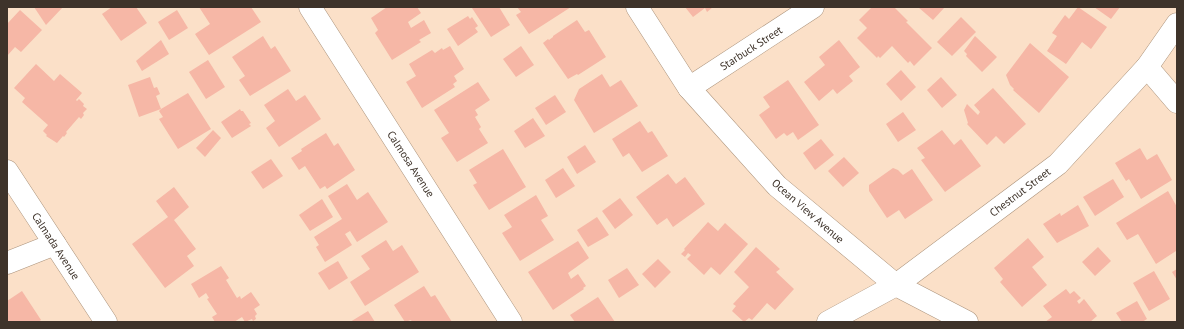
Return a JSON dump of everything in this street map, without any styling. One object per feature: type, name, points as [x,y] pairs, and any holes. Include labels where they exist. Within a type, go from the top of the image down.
[{"type":"street","name":"Calmosa Avenue","points":[[310,7],[511,322]]},
{"type":"street","name":"Ocean View Avenue","points":[[637,7],[688,88],[777,186],[896,285],[967,322]]},
{"type":"street","name":"Starbuck Street","points":[[688,88],[813,7]]},
{"type":"street","name":"Chestnut Street","points":[[828,322],[896,285],[1058,164],[1147,67],[1177,24]]},
{"type":"street","points":[[1147,67],[1177,102]]},
{"type":"street","name":"Calmada Avenue","points":[[7,171],[106,322]]},
{"type":"street","points":[[7,263],[55,244]]},
{"type":"building","points":[[34,7],[63,7],[46,25]]},
{"type":"building","points":[[112,7],[136,7],[147,23],[121,41],[102,14]]},
{"type":"building","points":[[199,7],[251,7],[261,22],[209,55],[195,34],[210,24]]},
{"type":"building","points":[[387,7],[417,7],[421,13],[408,22],[411,28],[424,20],[431,33],[419,40],[421,42],[392,60],[375,33],[378,30],[371,18]]},
{"type":"building","points":[[499,7],[510,25],[491,37],[472,8]]},
{"type":"building","points":[[517,7],[571,7],[529,34],[516,15],[521,12]]},
{"type":"building","points":[[685,7],[713,7],[707,12],[705,8],[693,17]]},
{"type":"building","points":[[872,7],[894,7],[908,21],[906,22],[932,48],[914,66],[910,61],[908,63],[892,46],[880,58],[878,56],[877,58],[857,38],[867,28],[859,20]]},
{"type":"building","points":[[918,7],[945,7],[933,20]]},
{"type":"building","points":[[1078,7],[1107,27],[1091,49],[1082,42],[1066,64],[1047,51],[1057,36],[1052,33],[1065,15],[1069,19]]},
{"type":"building","points":[[1094,7],[1120,7],[1111,19]]},
{"type":"building","points":[[20,10],[42,30],[21,52],[15,47],[7,56],[7,24]]},
{"type":"building","points":[[177,10],[188,28],[169,40],[158,22]]},
{"type":"building","points":[[468,16],[470,19],[472,17],[478,26],[475,28],[478,32],[458,46],[447,29]]},
{"type":"building","points":[[961,17],[976,32],[952,56],[937,42]]},
{"type":"building","points":[[577,20],[585,32],[589,30],[606,57],[578,75],[577,74],[568,79],[543,43]]},
{"type":"building","points":[[263,36],[271,49],[275,46],[291,71],[250,96],[239,80],[245,76],[232,57]]},
{"type":"building","points":[[975,36],[997,57],[982,72],[966,56],[967,54],[964,51]]},
{"type":"building","points":[[161,40],[169,54],[142,71],[136,61]]},
{"type":"building","points":[[839,40],[860,67],[849,76],[853,81],[837,94],[833,89],[819,101],[804,82],[825,65],[819,57]]},
{"type":"building","points":[[1030,43],[1069,77],[1039,113],[1013,90],[1014,89],[1010,85],[1006,75]]},
{"type":"building","points":[[450,46],[464,69],[454,76],[457,81],[453,84],[455,87],[422,108],[406,82],[416,76],[409,64],[432,50],[435,53],[442,48],[443,50]]},
{"type":"building","points":[[521,46],[534,65],[516,77],[503,59]]},
{"type":"building","points":[[208,60],[225,87],[206,99],[189,72]]},
{"type":"building","points":[[36,64],[54,81],[60,74],[82,93],[76,100],[77,101],[79,99],[84,104],[83,106],[87,109],[83,113],[84,115],[81,119],[79,117],[66,132],[67,133],[64,137],[63,136],[57,143],[46,136],[47,135],[43,131],[48,125],[22,102],[25,98],[14,88]]},
{"type":"building","points":[[901,70],[916,87],[901,101],[886,84]]},
{"type":"building","points":[[602,74],[610,87],[621,80],[638,106],[594,133],[574,100],[579,89]]},
{"type":"building","points":[[150,77],[154,88],[157,87],[160,94],[156,96],[161,109],[139,117],[128,85]]},
{"type":"building","points":[[941,77],[957,95],[942,108],[927,90]]},
{"type":"building","points":[[788,80],[819,125],[798,140],[793,132],[787,136],[784,133],[776,139],[759,115],[770,107],[763,97]]},
{"type":"building","points":[[478,82],[490,100],[475,110],[478,115],[475,117],[481,127],[479,129],[488,143],[457,162],[441,138],[449,133],[434,110]]},
{"type":"building","points":[[993,88],[1026,124],[1004,144],[996,136],[987,145],[967,124],[964,110],[967,104],[978,115],[980,112],[974,105]]},
{"type":"building","points":[[288,89],[296,101],[305,95],[321,119],[279,147],[266,128],[275,121],[264,105]]},
{"type":"building","points":[[188,93],[211,129],[178,149],[159,119],[163,117],[159,111]]},
{"type":"building","points":[[555,95],[566,112],[546,125],[535,108]]},
{"type":"building","points":[[240,109],[251,123],[249,124],[251,126],[232,138],[221,122]]},
{"type":"building","points":[[903,112],[916,130],[898,142],[886,124]]},
{"type":"building","points":[[533,118],[545,136],[525,148],[514,131]]},
{"type":"building","points":[[640,121],[648,133],[652,131],[668,156],[642,172],[629,153],[623,157],[612,139]]},
{"type":"building","points":[[213,130],[221,138],[205,157],[196,148]]},
{"type":"building","points":[[942,130],[954,145],[961,139],[981,166],[945,192],[921,160],[925,158],[917,148]]},
{"type":"building","points":[[326,133],[334,146],[338,143],[355,170],[327,189],[325,186],[320,189],[305,166],[299,170],[291,158],[302,151],[301,149]]},
{"type":"building","points":[[821,139],[834,155],[815,170],[803,153]]},
{"type":"building","points":[[585,145],[596,162],[577,174],[567,157]]},
{"type":"building","points":[[1140,148],[1147,160],[1157,154],[1172,180],[1141,199],[1129,179],[1126,181],[1115,163]]},
{"type":"building","points":[[503,149],[526,187],[489,210],[473,185],[477,183],[469,170]]},
{"type":"building","points":[[844,157],[859,173],[843,187],[828,171]]},
{"type":"building","points":[[271,159],[283,176],[263,189],[251,172]]},
{"type":"building","points":[[563,168],[575,186],[556,198],[545,180]]},
{"type":"building","points":[[893,168],[898,170],[903,175],[912,169],[933,200],[905,219],[899,210],[887,218],[869,191],[869,185]]},
{"type":"building","points":[[668,174],[676,184],[685,177],[705,204],[673,227],[667,218],[657,225],[636,197]]},
{"type":"building","points":[[1113,179],[1124,197],[1095,216],[1083,197]]},
{"type":"building","points":[[347,184],[357,200],[368,192],[388,222],[357,242],[350,231],[345,234],[352,245],[325,262],[316,247],[319,245],[314,237],[342,219],[328,196]]},
{"type":"building","points":[[174,187],[189,207],[174,220],[196,249],[187,256],[194,266],[165,288],[132,244],[168,217],[156,201]]},
{"type":"building","points":[[1168,191],[1177,207],[1177,253],[1176,251],[1156,264],[1138,234],[1127,240],[1116,223]]},
{"type":"building","points":[[536,195],[548,216],[541,220],[554,240],[520,261],[502,233],[512,227],[504,215]]},
{"type":"building","points":[[620,198],[633,215],[615,229],[602,211]]},
{"type":"building","points":[[322,199],[333,217],[310,231],[299,215]]},
{"type":"building","points":[[1078,205],[1089,226],[1057,243],[1043,224],[1060,213],[1061,216]]},
{"type":"building","points":[[597,217],[609,235],[588,247],[577,230]]},
{"type":"building","points":[[708,222],[718,231],[725,223],[748,244],[720,275],[711,267],[704,275],[687,259],[691,255],[688,253],[685,257],[681,254]]},
{"type":"building","points":[[1028,238],[1044,257],[1032,267],[1047,285],[1022,307],[1000,282],[1003,279],[994,268]]},
{"type":"building","points":[[386,240],[393,251],[402,245],[419,272],[365,306],[350,282],[370,269],[361,256]]},
{"type":"building","points":[[578,241],[589,258],[568,273],[571,279],[578,274],[586,286],[583,288],[584,289],[553,310],[528,272]]},
{"type":"building","points":[[756,247],[780,269],[776,272],[794,289],[775,310],[767,303],[752,320],[749,318],[744,322],[732,311],[736,306],[733,304],[749,287],[734,272]]},
{"type":"building","points":[[1098,247],[1111,261],[1095,276],[1082,262]]},
{"type":"building","points":[[658,259],[671,272],[655,288],[642,274]]},
{"type":"building","points":[[338,261],[348,278],[329,290],[318,273]]},
{"type":"building","points":[[221,266],[229,278],[226,280],[237,298],[240,296],[241,299],[251,292],[260,305],[254,309],[257,314],[255,316],[256,319],[253,321],[252,319],[245,322],[242,317],[234,322],[215,322],[212,317],[217,314],[207,299],[209,298],[206,293],[199,298],[191,284]]},
{"type":"building","points":[[627,268],[639,285],[619,298],[608,280]]},
{"type":"building","points":[[1177,269],[1177,280],[1172,272]]},
{"type":"building","points":[[1154,271],[1170,299],[1149,311],[1133,283]]},
{"type":"building","points":[[424,286],[431,297],[435,295],[452,322],[412,322],[411,320],[405,322],[394,305]]},
{"type":"building","points":[[1066,289],[1070,294],[1074,291],[1081,298],[1077,301],[1079,304],[1084,299],[1097,316],[1090,322],[1045,322],[1052,317],[1043,306]]},
{"type":"building","points":[[22,291],[41,320],[38,322],[7,322],[7,301]]},
{"type":"building","points":[[598,297],[615,322],[575,322],[570,315]]},
{"type":"building","points":[[1137,301],[1147,319],[1142,322],[1122,322],[1116,313]]},
{"type":"building","points":[[368,311],[375,322],[350,322]]}]
